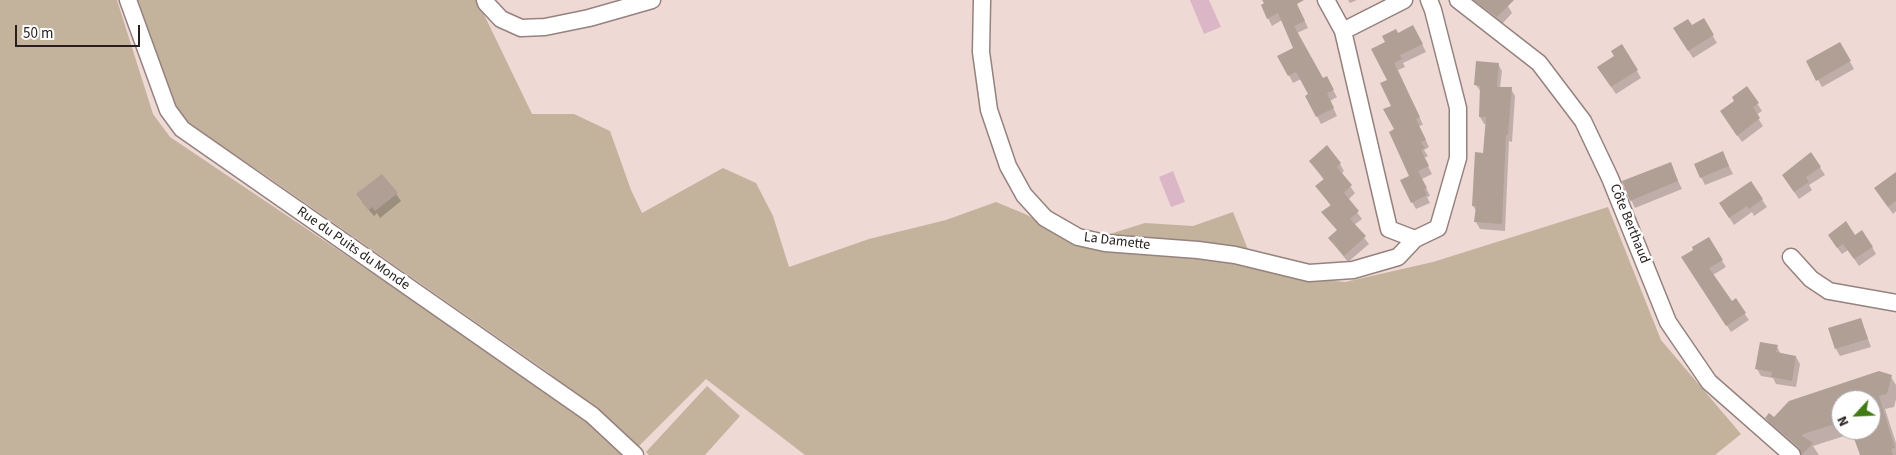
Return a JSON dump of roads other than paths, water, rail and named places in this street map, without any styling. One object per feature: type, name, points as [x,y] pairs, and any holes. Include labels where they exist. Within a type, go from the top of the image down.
[{"type":"street","name":"Rue du Puits du Monde","points":[[128,0],[168,110],[182,129],[592,415],[635,455]]},
{"type":"street","points":[[485,0],[502,19],[521,28],[545,27],[580,20],[652,0]]},
{"type":"street","name":"La Damette","points":[[982,0],[981,52],[989,110],[1008,166],[1024,195],[1045,218],[1078,237],[1105,243],[1198,250],[1234,255],[1309,273],[1353,270],[1398,257],[1414,239],[1438,228],[1458,158],[1458,108],[1429,0]]},
{"type":"street","points":[[1326,0],[1343,31],[1389,229],[1414,239]]},
{"type":"street","points":[[1343,31],[1404,0]]},
{"type":"street","name":"Côte Berthaud","points":[[1458,0],[1538,63],[1583,121],[1610,178],[1668,322],[1709,382],[1792,455]]},
{"type":"street","points":[[1790,257],[1811,279],[1829,291],[1896,303]]}]
